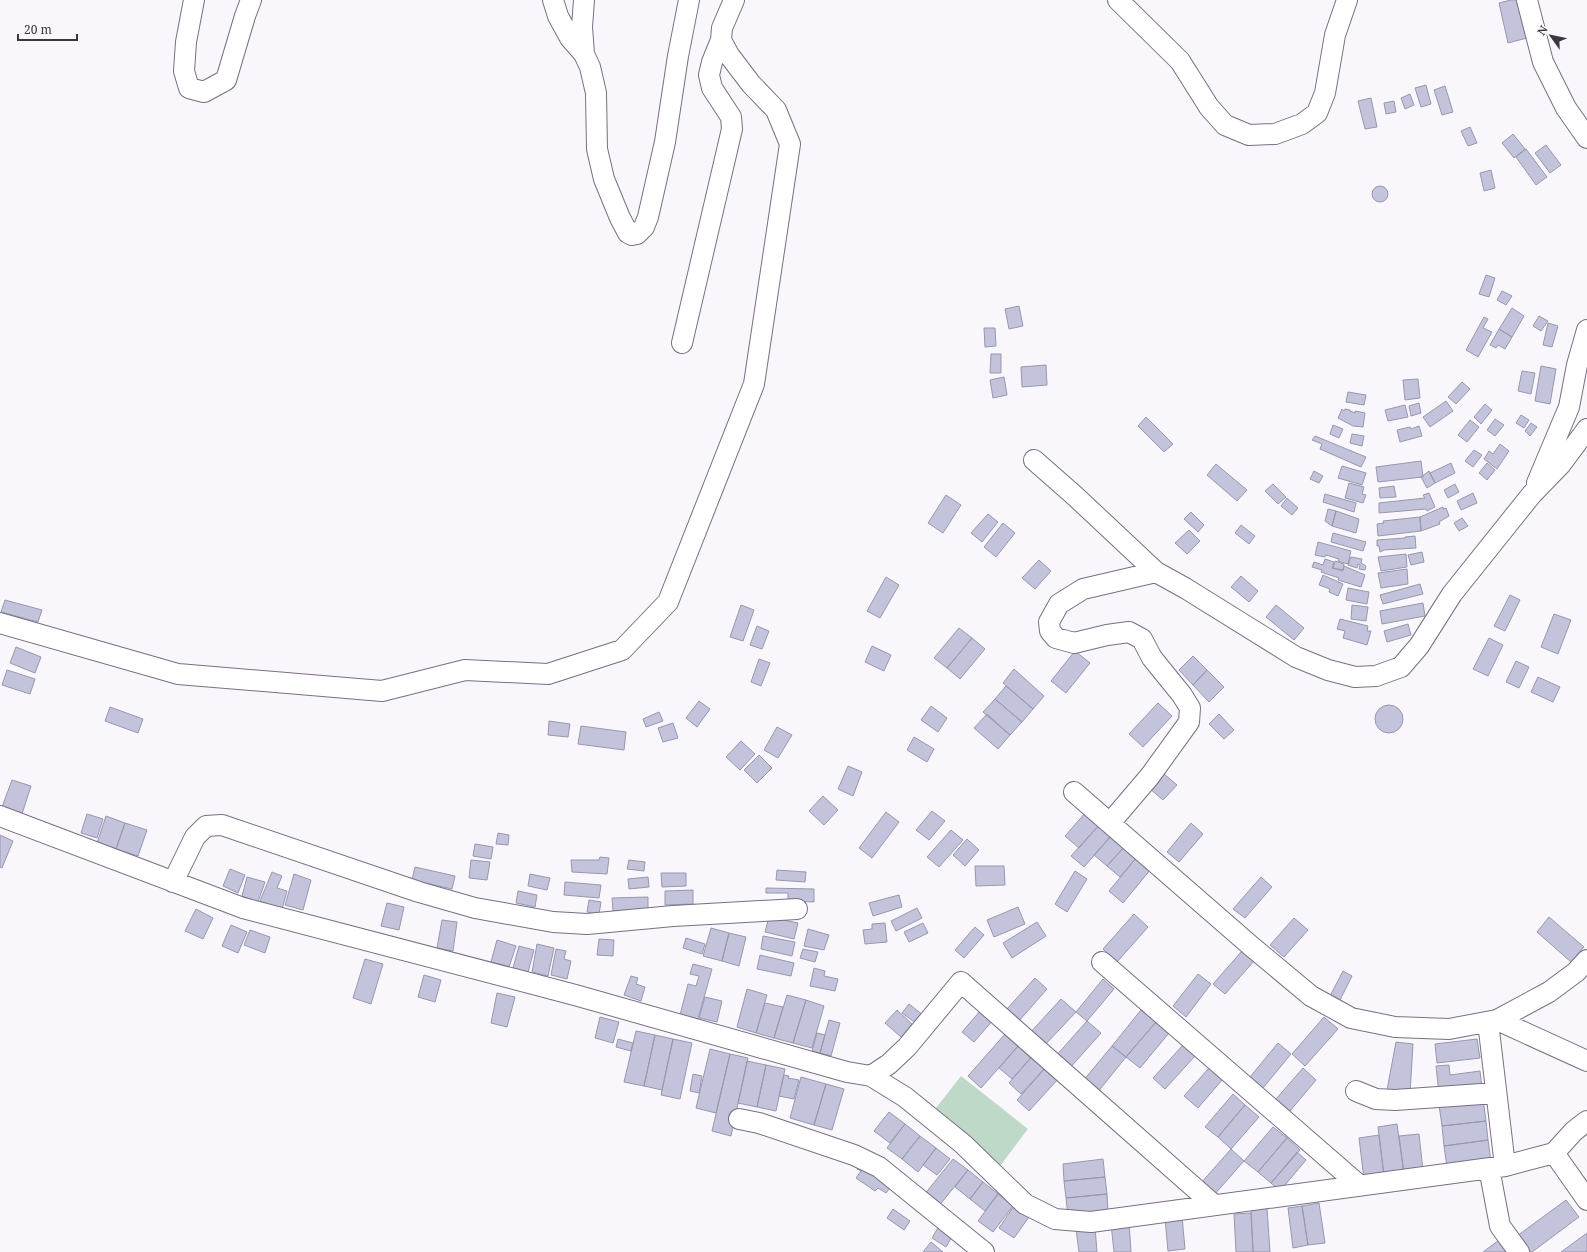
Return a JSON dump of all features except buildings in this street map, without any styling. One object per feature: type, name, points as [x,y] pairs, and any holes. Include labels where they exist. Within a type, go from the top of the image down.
[{"type":"street","points":[[194,0],[186,42],[184,71],[189,88],[204,92],[226,80],[245,16],[252,0]]},
{"type":"street","points":[[554,0],[558,16],[570,38],[584,54],[590,67],[596,93],[597,150],[604,179],[620,218],[628,233],[632,235],[637,234],[644,227],[648,217],[665,142],[678,56],[689,0]]},
{"type":"street","points":[[584,0],[582,27],[584,54]]},
{"type":"street","points":[[682,343],[732,129],[731,117],[712,88],[709,75],[712,62],[721,40],[722,28],[734,0]]},
{"type":"street","points":[[1118,0],[1180,61],[1208,107],[1225,125],[1249,135],[1275,134],[1302,124],[1316,113],[1325,93],[1335,35],[1347,0]]},
{"type":"street","points":[[1527,0],[1543,62],[1566,108],[1587,138]]},
{"type":"street","points":[[0,623],[178,674],[382,691],[465,670],[548,674],[622,650],[668,602],[754,384],[790,144],[776,110],[751,84],[729,55],[721,40]]},
{"type":"street","points":[[1532,494],[1569,407],[1577,365],[1587,330]]},
{"type":"street","points":[[1034,460],[1075,496],[1156,572],[1185,588],[1296,657],[1328,670],[1355,677],[1376,676],[1401,667],[1419,646],[1452,594],[1532,494],[1561,464],[1587,429]]},
{"type":"street","points":[[1110,823],[1150,776],[1189,722],[1190,708],[1182,695],[1152,658],[1142,639],[1130,632],[1107,635],[1074,643],[1056,638],[1050,631],[1049,622],[1058,604],[1083,589],[1156,572]]},
{"type":"street","points":[[1074,792],[1251,946],[1311,996],[1351,1018],[1395,1027],[1449,1029],[1493,1021],[1549,992],[1576,972],[1587,960]]},
{"type":"street","points":[[0,816],[243,908],[567,993],[847,1072],[871,1076],[905,1097],[963,1144],[1025,1204],[1054,1219],[1091,1222],[1497,1167],[1554,1153],[1574,1130],[1587,1121]]},
{"type":"street","points":[[173,882],[195,837],[206,826],[222,825],[419,892],[475,908],[553,922],[587,924],[673,916],[797,909]]},
{"type":"street","points":[[1102,962],[1359,1185]]},
{"type":"street","points":[[871,1076],[890,1064],[907,1047],[961,982],[1214,1205]]},
{"type":"street","points":[[1493,1021],[1587,1061]]},
{"type":"street","points":[[1493,1021],[1500,1226],[1519,1252]]},
{"type":"street","points":[[1356,1091],[1376,1099],[1395,1100],[1496,1093]]},
{"type":"street","points":[[739,1119],[758,1123],[854,1155],[879,1167],[984,1252]]},
{"type":"street","points":[[1554,1153],[1587,1200]]},
{"type":"green space","points":[[961,1076],[1028,1129],[1000,1166],[932,1113]]}]
